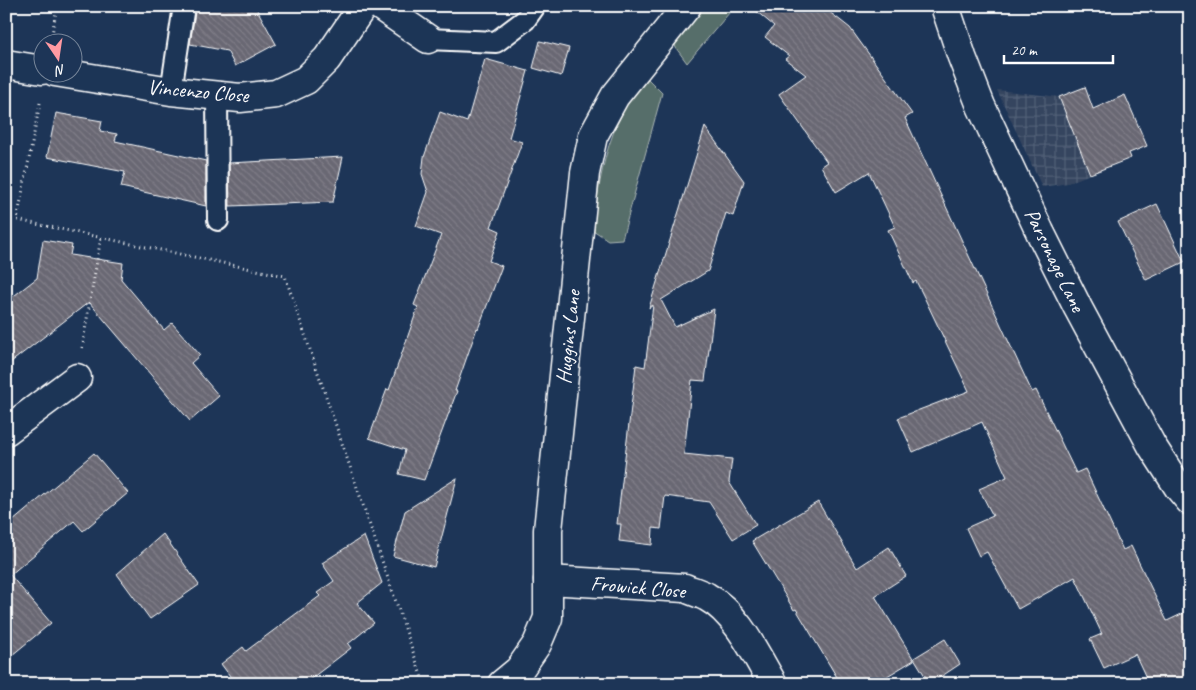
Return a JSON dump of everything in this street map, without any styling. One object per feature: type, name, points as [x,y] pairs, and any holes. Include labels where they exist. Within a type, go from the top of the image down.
[{"type":"street","name":"Vincenzo Close","points":[[82,76],[171,91],[217,96],[240,98],[276,94],[306,80],[328,59],[363,6]]},
{"type":"street","points":[[380,6],[428,39]]},
{"type":"street","name":"Huggins Lane","points":[[502,684],[519,670],[537,644],[548,618],[549,520],[585,173],[593,136],[615,96],[687,6]]},
{"type":"street","name":"Parsonage Lane","points":[[945,6],[981,106],[1045,241],[1152,446],[1179,488],[1190,501]]},
{"type":"street","points":[[6,64],[32,68]]},
{"type":"street","points":[[6,431],[78,378]]},
{"type":"street","name":"Frowick Close","points":[[548,580],[685,588],[706,596],[725,609],[741,631],[773,684]]},
{"type":"lane","points":[[171,91],[184,6]]},
{"type":"lane","points":[[428,39],[496,42],[525,20],[535,6]]},
{"type":"lane","points":[[217,96],[218,220]]},
{"type":"path","points":[[53,32],[57,6]]},
{"type":"path","points":[[40,100],[17,220],[285,276],[424,684]]},
{"type":"path","points":[[78,378],[100,237]]},
{"type":"shaded area","points":[[1085,87],[1115,164],[1068,183],[1042,187],[997,90],[1059,97]]},
{"type":"green space","points":[[700,6],[735,6],[687,63],[674,42]]},
{"type":"green space","points":[[645,76],[662,93],[622,239],[608,240],[593,230],[602,170],[616,126]]},
{"type":"building","points":[[196,6],[255,6],[276,44],[235,66],[227,51],[190,44]]},
{"type":"building","points":[[750,6],[822,6],[850,28],[912,114],[905,118],[1032,392],[1036,390],[1076,473],[1085,469],[1123,550],[1131,546],[1167,621],[1190,610],[1190,684],[1149,684],[1135,654],[1104,668],[1090,639],[1102,634],[1075,577],[1018,609],[987,552],[979,556],[966,528],[993,516],[979,489],[1007,477],[982,422],[913,452],[898,418],[969,391],[916,281],[913,283],[888,230],[895,227],[869,172],[836,192],[821,166],[827,162],[779,94],[806,75],[785,59],[789,56],[765,37],[774,26]]},
{"type":"building","points":[[540,41],[569,48],[561,76],[533,68]]},
{"type":"building","points":[[485,59],[528,71],[509,138],[522,142],[491,227],[500,231],[489,261],[502,266],[477,328],[455,391],[457,391],[424,480],[399,474],[405,450],[369,438],[387,389],[389,390],[418,307],[414,305],[441,235],[416,226],[428,192],[422,174],[424,157],[440,112],[467,122]]},
{"type":"building","points":[[1085,87],[1093,109],[1125,95],[1147,146],[1129,153],[1131,158],[1090,174],[1059,97]]},
{"type":"building","points":[[56,113],[102,121],[100,131],[117,134],[115,141],[206,161],[206,206],[121,187],[125,172],[47,157]]},
{"type":"building","points":[[705,127],[744,181],[733,216],[726,213],[708,271],[661,300],[675,327],[714,309],[705,381],[692,380],[684,454],[732,459],[729,482],[756,525],[733,539],[709,502],[665,496],[661,529],[653,528],[652,545],[619,541],[621,524],[617,524],[636,365],[645,367],[653,305],[649,308]]},
{"type":"building","points":[[343,157],[333,202],[230,206],[229,163]]},
{"type":"building","points":[[1157,204],[1184,262],[1146,280],[1118,222]]},
{"type":"building","points":[[43,240],[72,245],[70,255],[123,263],[121,279],[164,330],[172,323],[200,355],[191,363],[219,396],[190,421],[89,302],[6,366],[6,302],[37,278]]},
{"type":"building","points":[[94,453],[128,493],[83,531],[74,521],[10,575],[51,623],[6,660],[6,527]]},
{"type":"building","points":[[457,478],[434,567],[393,556],[405,511]]},
{"type":"building","points":[[818,502],[857,568],[889,547],[906,576],[875,596],[914,660],[874,684],[841,684],[752,541]]},
{"type":"building","points":[[163,534],[199,585],[150,619],[117,574]]},
{"type":"building","points":[[364,536],[382,583],[357,603],[374,623],[348,644],[351,648],[304,684],[236,684],[221,664],[243,647],[246,651],[320,596],[317,593],[334,581],[322,563]]},
{"type":"building","points":[[945,639],[960,664],[930,684],[914,658]]}]
